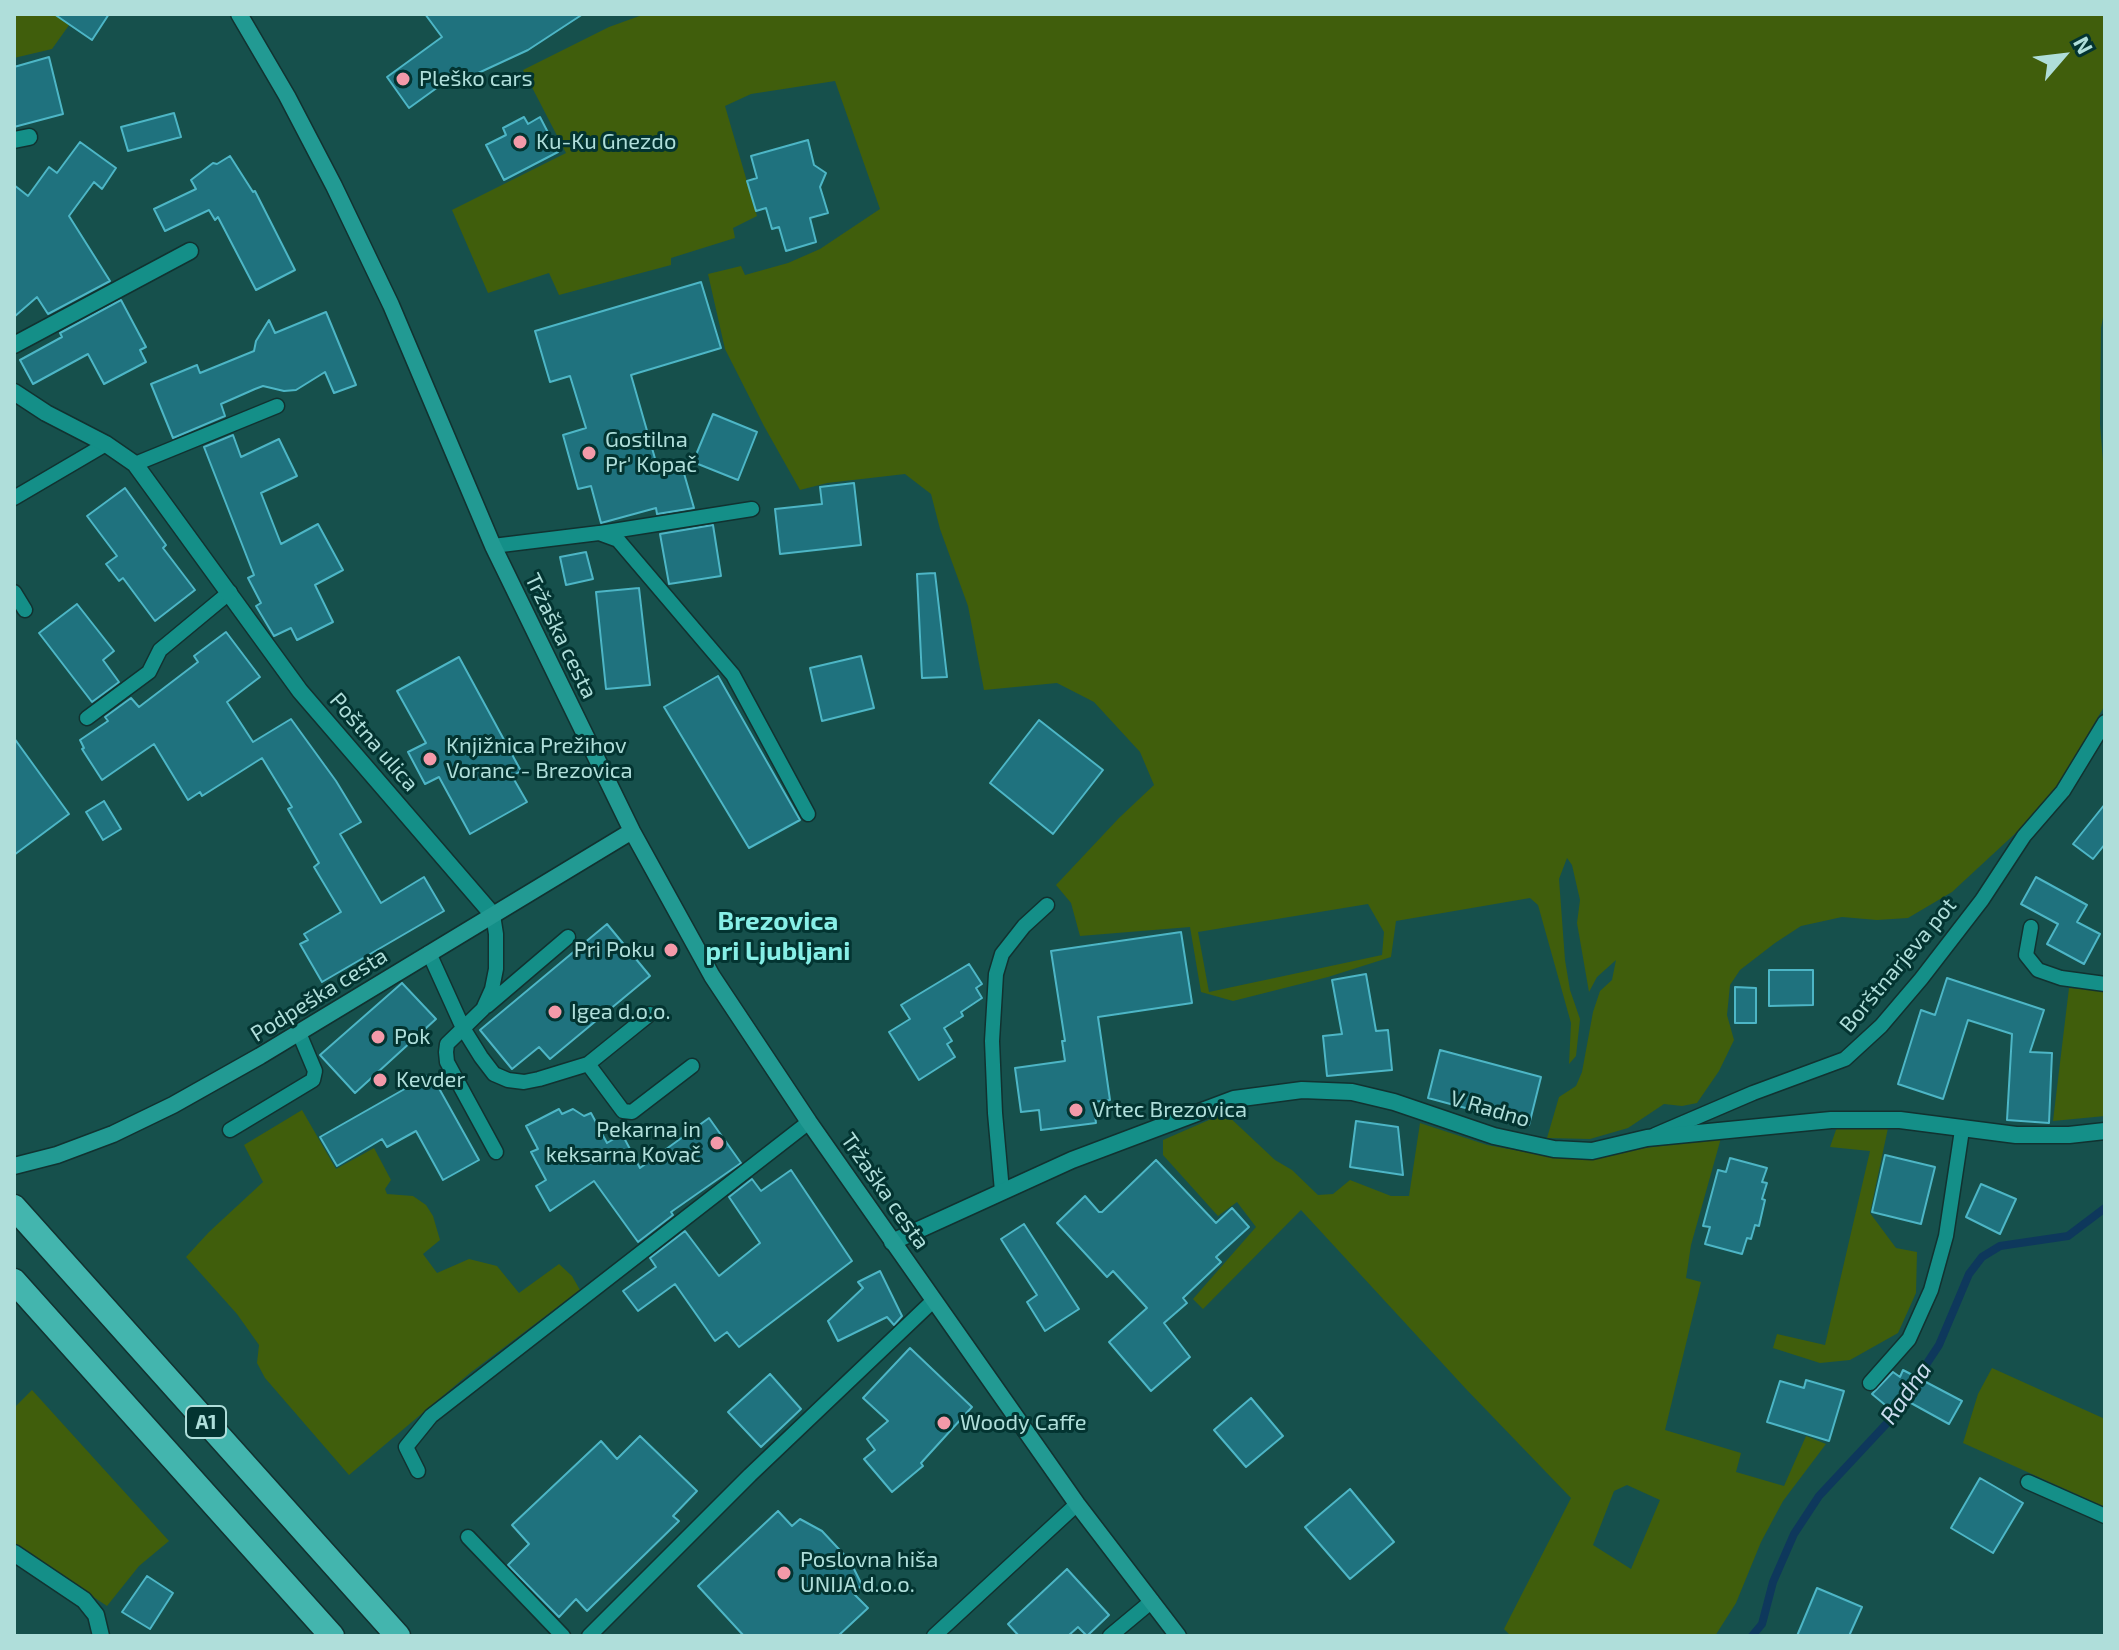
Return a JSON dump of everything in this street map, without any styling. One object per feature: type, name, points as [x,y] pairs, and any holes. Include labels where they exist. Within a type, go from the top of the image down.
[{"type":"highway","name":"A1","points":[[14,1207],[398,1636]]},
{"type":"highway","name":"A1","points":[[14,1281],[332,1636]]},
{"type":"main road","name":"Tržaška cesta","points":[[239,14],[334,186],[391,305],[493,546],[632,831],[712,976],[892,1242],[1077,1504],[1178,1636]]},
{"type":"main road","name":"Podpeška cesta","points":[[14,1166],[57,1155],[113,1134],[173,1105],[299,1033],[632,831]]},
{"type":"street","points":[[14,345],[190,251]]},
{"type":"street","name":"Poštna ulica","points":[[14,392],[135,464],[300,691],[493,915]]},
{"type":"street","name":"V Radno","points":[[892,1242],[1072,1160],[1234,1099],[1302,1090],[1352,1092],[1494,1136],[1554,1149],[1592,1151],[1647,1138],[1831,1120],[1900,1120],[2016,1135],[2105,1131]]},
{"type":"street","points":[[14,1553],[84,1600],[96,1615],[101,1636]]},
{"type":"lane","points":[[135,464],[277,406]]},
{"type":"lane","points":[[14,498],[106,444]]},
{"type":"lane","points":[[493,546],[752,509]]},
{"type":"lane","points":[[599,533],[618,540],[733,675],[808,814]]},
{"type":"lane","points":[[14,592],[25,610]]},
{"type":"lane","points":[[87,718],[149,672],[160,650],[230,592]]},
{"type":"lane","name":"Borštnarjeva pot","points":[[1647,1138],[1753,1093],[1845,1059],[1881,1026],[1982,900],[2024,836],[2063,791],[2105,722]]},
{"type":"lane","points":[[1002,1191],[992,1041],[996,974],[1002,954],[1024,926],[1047,905]]},
{"type":"lane","points":[[483,1009],[496,969],[493,915]]},
{"type":"lane","points":[[2031,927],[2026,955],[2038,970],[2061,978],[2105,984]]},
{"type":"lane","points":[[496,1152],[447,1062],[447,1044],[568,937]]},
{"type":"lane","points":[[429,953],[463,1028],[494,1074],[508,1080],[524,1082],[588,1064],[650,1014]]},
{"type":"lane","points":[[230,1130],[313,1080],[315,1071],[299,1033]]},
{"type":"lane","points":[[588,1064],[623,1111],[632,1112],[692,1066]]},
{"type":"lane","points":[[418,1471],[406,1447],[431,1416],[809,1122]]},
{"type":"lane","points":[[1870,1383],[1909,1339],[1931,1290],[1946,1236],[1962,1130]]},
{"type":"lane","points":[[589,1636],[750,1475],[934,1300]]},
{"type":"lane","points":[[2028,1482],[2105,1516]]},
{"type":"lane","points":[[934,1636],[1077,1504]]},
{"type":"lane","points":[[468,1537],[563,1636]]},
{"type":"lane","points":[[1110,1636],[1152,1601]]},
{"type":"green space","points":[[14,14],[77,14],[52,49],[14,58]]},
{"type":"green space","points":[[645,14],[2105,14],[2105,307],[2101,328],[2100,424],[2105,463],[2105,705],[2059,784],[2019,830],[1952,892],[1908,918],[1877,920],[1842,917],[1801,926],[1740,970],[1730,985],[1727,1015],[1734,1040],[1719,1071],[1697,1103],[1682,1106],[1664,1104],[1628,1128],[1590,1139],[1547,1138],[1559,1097],[1576,1086],[1582,1072],[1593,1012],[1600,991],[1612,980],[1616,960],[1597,977],[1589,992],[1577,923],[1580,900],[1572,865],[1567,858],[1559,879],[1565,960],[1570,990],[1580,1019],[1576,1056],[1569,1064],[1571,1023],[1538,905],[1530,898],[1396,921],[1391,957],[1328,977],[1233,1001],[1201,992],[1190,927],[1080,936],[1071,903],[1056,885],[1154,785],[1140,752],[1094,702],[1057,683],[984,690],[968,606],[940,529],[931,494],[905,474],[827,483],[800,490],[725,349],[708,274],[741,266],[745,275],[788,263],[820,249],[880,209],[835,81],[751,94],[725,106],[757,216],[733,228],[735,238],[671,258],[671,265],[559,295],[549,273],[488,293],[452,210],[566,153],[523,70],[609,27]],"holes":[[[1368,904],[1384,932],[1382,955],[1209,992],[1198,932]]]},
{"type":"green space","points":[[2069,988],[2105,990],[2105,1116],[2053,1121]]},
{"type":"green space","points":[[302,1110],[336,1169],[374,1148],[391,1180],[385,1189],[387,1194],[413,1196],[426,1205],[433,1216],[440,1240],[423,1254],[437,1273],[469,1259],[497,1266],[519,1293],[559,1264],[572,1276],[580,1290],[470,1373],[349,1475],[265,1378],[257,1363],[259,1345],[237,1314],[186,1257],[263,1182],[244,1145]]},
{"type":"green space","points":[[1225,1113],[1318,1195],[1333,1194],[1350,1180],[1391,1196],[1409,1196],[1420,1123],[1487,1145],[1542,1155],[1583,1156],[1721,1138],[1691,1245],[1686,1278],[1701,1282],[1665,1430],[1741,1453],[1736,1472],[1784,1486],[1806,1436],[1826,1444],[1783,1501],[1761,1542],[1736,1603],[1715,1636],[1511,1636],[1504,1629],[1571,1498],[1301,1210],[1203,1309],[1193,1299],[1256,1227],[1237,1202],[1218,1216],[1163,1155],[1163,1140]],"holes":[[[1627,1485],[1660,1500],[1631,1569],[1593,1545],[1614,1491]]]},
{"type":"green space","points":[[1837,1127],[1888,1128],[1870,1213],[1896,1248],[1917,1252],[1916,1293],[1898,1333],[1850,1360],[1820,1363],[1773,1348],[1777,1334],[1825,1345],[1870,1151],[1830,1147]]},
{"type":"green space","points":[[1992,1368],[2105,1419],[2105,1507],[1963,1443],[1978,1394]]},
{"type":"green space","points":[[32,1390],[169,1541],[139,1566],[107,1606],[14,1544],[14,1408]]},
{"type":"building","points":[[54,14],[109,14],[92,40]]},
{"type":"building","points":[[425,14],[583,14],[528,50],[448,87],[445,82],[409,108],[387,77],[442,37]]},
{"type":"building","points":[[49,57],[63,114],[14,127],[14,67]]},
{"type":"building","points":[[174,113],[181,137],[128,151],[121,127]]},
{"type":"building","points":[[524,117],[528,124],[540,117],[558,152],[504,180],[486,145],[506,135],[503,128]]},
{"type":"building","points":[[808,140],[814,165],[826,173],[820,187],[828,213],[810,218],[816,242],[786,251],[779,227],[772,229],[766,208],[756,211],[747,181],[757,178],[751,156]]},
{"type":"building","points":[[80,142],[116,168],[102,189],[94,182],[69,216],[110,281],[48,314],[37,297],[14,317],[14,185],[28,196],[49,167],[57,173]]},
{"type":"building","points":[[230,156],[255,191],[295,270],[256,290],[218,217],[215,220],[209,210],[165,231],[154,209],[196,189],[191,180],[213,163],[217,164]]},
{"type":"building","points":[[701,282],[721,348],[631,375],[658,469],[681,463],[694,508],[657,514],[656,508],[601,523],[591,486],[578,489],[563,435],[586,428],[570,376],[550,382],[535,331]]},
{"type":"building","points":[[121,300],[146,347],[140,350],[146,362],[104,384],[88,354],[33,384],[20,360],[62,337],[60,333]]},
{"type":"building","points":[[326,312],[356,385],[334,393],[325,372],[296,390],[284,391],[263,386],[221,404],[225,416],[173,438],[151,384],[197,365],[200,373],[254,351],[256,341],[269,320],[275,333]]},
{"type":"building","points":[[713,414],[757,432],[738,480],[693,462]]},
{"type":"building","points":[[233,435],[241,457],[279,439],[297,476],[261,493],[281,544],[318,524],[343,570],[315,585],[333,622],[297,640],[291,628],[274,636],[256,606],[261,603],[248,578],[254,575],[204,447]]},
{"type":"building","points":[[854,483],[861,545],[780,554],[775,509],[822,504],[820,487]]},
{"type":"building","points":[[125,488],[166,545],[163,548],[195,590],[155,621],[123,578],[119,581],[106,564],[117,556],[87,516]]},
{"type":"building","points":[[713,525],[721,576],[669,584],[660,534]]},
{"type":"building","points":[[586,552],[593,579],[566,585],[560,557]]},
{"type":"building","points":[[935,573],[947,677],[922,678],[917,574]]},
{"type":"building","points":[[639,588],[650,685],[606,689],[596,592]]},
{"type":"building","points":[[77,604],[114,651],[103,660],[119,682],[92,702],[39,633]]},
{"type":"building","points":[[226,632],[260,677],[227,702],[253,742],[291,719],[361,822],[340,834],[381,903],[424,877],[444,911],[322,982],[300,944],[308,940],[304,934],[341,912],[314,867],[319,863],[288,809],[292,807],[262,758],[202,796],[200,792],[188,800],[154,744],[102,780],[82,749],[80,740],[108,721],[105,717],[131,698],[139,707],[198,662],[194,656]]},
{"type":"building","points":[[861,656],[874,708],[822,721],[810,668]]},
{"type":"building","points":[[459,657],[521,771],[512,776],[527,802],[470,834],[439,777],[425,784],[408,752],[426,743],[397,691]]},
{"type":"building","points":[[718,676],[800,820],[749,848],[664,707]]},
{"type":"building","points":[[1039,720],[1103,770],[1053,834],[990,783]]},
{"type":"building","points":[[14,738],[69,814],[14,855]]},
{"type":"building","points":[[104,801],[121,829],[103,840],[86,812]]},
{"type":"building","points":[[2105,804],[2105,844],[2093,859],[2073,844]]},
{"type":"building","points":[[2036,877],[2087,905],[2077,922],[2100,934],[2084,964],[2047,944],[2058,924],[2021,904]]},
{"type":"building","name":"Igea d.o.o.","points":[[607,924],[650,976],[550,1059],[539,1047],[512,1069],[480,1030]]},
{"type":"building","points":[[1181,932],[1192,1003],[1098,1017],[1110,1100],[1093,1102],[1096,1123],[1041,1130],[1039,1110],[1021,1112],[1015,1068],[1065,1061],[1062,1041],[1065,1041],[1051,951]]},
{"type":"building","points":[[969,964],[982,984],[976,988],[982,998],[944,1028],[952,1041],[947,1044],[955,1057],[919,1080],[889,1032],[910,1019],[901,1005]]},
{"type":"building","points":[[1769,970],[1813,970],[1813,1005],[1769,1006]]},
{"type":"building","points":[[1366,974],[1376,1031],[1388,1030],[1392,1070],[1327,1076],[1323,1036],[1342,1034],[1332,980]]},
{"type":"building","points":[[1947,978],[2044,1010],[2030,1052],[2052,1053],[2049,1123],[2007,1120],[2012,1034],[1968,1020],[1943,1099],[1898,1084],[1921,1010],[1935,1015]]},
{"type":"building","name":"Pok","points":[[402,983],[436,1019],[355,1093],[320,1055]]},
{"type":"building","points":[[1735,987],[1756,988],[1756,1023],[1735,1023]]},
{"type":"building","points":[[1440,1050],[1541,1077],[1529,1125],[1428,1098]]},
{"type":"building","points":[[431,1074],[479,1160],[443,1180],[416,1131],[387,1147],[382,1139],[337,1166],[320,1137]]},
{"type":"building","points":[[559,1109],[562,1114],[573,1109],[584,1116],[591,1113],[607,1143],[622,1134],[640,1168],[709,1118],[741,1163],[671,1212],[673,1215],[638,1242],[594,1181],[550,1211],[536,1186],[546,1180],[531,1152],[538,1149],[526,1126]]},
{"type":"building","points":[[1356,1121],[1398,1127],[1403,1175],[1350,1167]]},
{"type":"building","points":[[1885,1155],[1935,1167],[1921,1224],[1872,1212]]},
{"type":"building","points":[[1730,1158],[1767,1168],[1762,1182],[1767,1183],[1759,1226],[1755,1225],[1751,1239],[1747,1238],[1742,1254],[1705,1244],[1710,1227],[1703,1226],[1718,1170],[1726,1172]]},
{"type":"building","points":[[1156,1160],[1216,1223],[1232,1208],[1249,1227],[1216,1257],[1221,1262],[1183,1298],[1187,1303],[1164,1323],[1190,1357],[1151,1391],[1109,1342],[1147,1308],[1113,1271],[1107,1277],[1057,1223],[1085,1196],[1102,1212]]},
{"type":"building","points":[[791,1170],[852,1261],[739,1347],[727,1332],[715,1341],[675,1284],[638,1311],[623,1291],[656,1267],[650,1258],[685,1231],[719,1276],[760,1243],[729,1197],[752,1179],[761,1191]]},
{"type":"building","points":[[1981,1184],[2016,1199],[2000,1234],[1966,1217]]},
{"type":"building","points":[[1024,1224],[1079,1309],[1045,1331],[1027,1302],[1037,1295],[1001,1239]]},
{"type":"building","points":[[880,1271],[902,1316],[894,1325],[887,1317],[838,1341],[828,1321],[863,1288],[858,1282]]},
{"type":"building","points":[[910,1348],[972,1407],[921,1463],[923,1466],[892,1492],[864,1459],[875,1450],[867,1439],[888,1421],[863,1398]]},
{"type":"building","points":[[1903,1370],[1962,1401],[1949,1424],[1900,1397],[1890,1409],[1872,1394],[1893,1372],[1900,1377]]},
{"type":"building","points":[[770,1374],[801,1409],[761,1447],[728,1412]]},
{"type":"building","points":[[1806,1380],[1844,1391],[1829,1441],[1767,1422],[1780,1381],[1804,1388]]},
{"type":"building","points":[[1251,1398],[1283,1436],[1246,1467],[1214,1430]]},
{"type":"building","points":[[640,1436],[697,1491],[673,1516],[679,1521],[587,1611],[576,1599],[559,1617],[508,1565],[529,1544],[512,1525],[601,1441],[617,1459]]},
{"type":"building","points":[[1980,1478],[2023,1503],[1993,1553],[1951,1528]]},
{"type":"building","points":[[1350,1489],[1394,1542],[1350,1579],[1305,1527]]},
{"type":"building","name":"Poslovna hiša UNIJA d.o.o.","points":[[778,1511],[792,1526],[800,1519],[822,1531],[850,1561],[862,1585],[853,1593],[868,1608],[838,1636],[744,1636],[698,1586]]},
{"type":"building","points":[[1067,1569],[1109,1615],[1087,1636],[1078,1627],[1068,1636],[1019,1636],[1008,1624]]},
{"type":"building","points":[[147,1576],[173,1593],[150,1629],[122,1612]]},
{"type":"building","points":[[1817,1588],[1862,1607],[1849,1636],[1797,1636]]},
{"type":"waterway","name":"Radna","points":[[1752,1636],[1762,1624],[1773,1582],[1794,1534],[1819,1496],[1889,1421],[1939,1345],[1969,1274],[1982,1257],[2000,1246],[2068,1236],[2105,1208]]},
{"type":"place","name":"Pleško cars","points":[[403,79]]},
{"type":"place","name":"Ku-Ku Gnezdo","points":[[520,142]]},
{"type":"place","name":"Gostilna Pr' Kopač","points":[[589,453]]},
{"type":"place","name":"Knjižnica Prežihov Voranc - Brezovica","points":[[430,759]]},
{"type":"place","name":"Pri Poku","points":[[671,950]]},
{"type":"place","name":"Igea d.o.o.","points":[[555,1012]]},
{"type":"place","name":"Pok","points":[[378,1037]]},
{"type":"place","name":"Kevder","points":[[380,1080]]},
{"type":"place","name":"Vrtec Brezovica","points":[[1076,1110]]},
{"type":"place","name":"Pekarna in keksarna Kovač","points":[[717,1143]]},
{"type":"place","name":"Woody Caffe","points":[[944,1423]]},
{"type":"place","name":"Poslovna hiša UNIJA d.o.o.","points":[[784,1573]]},
{"type":"district","name":"Brezovica pri Ljubljani","points":[[778,936]]}]
